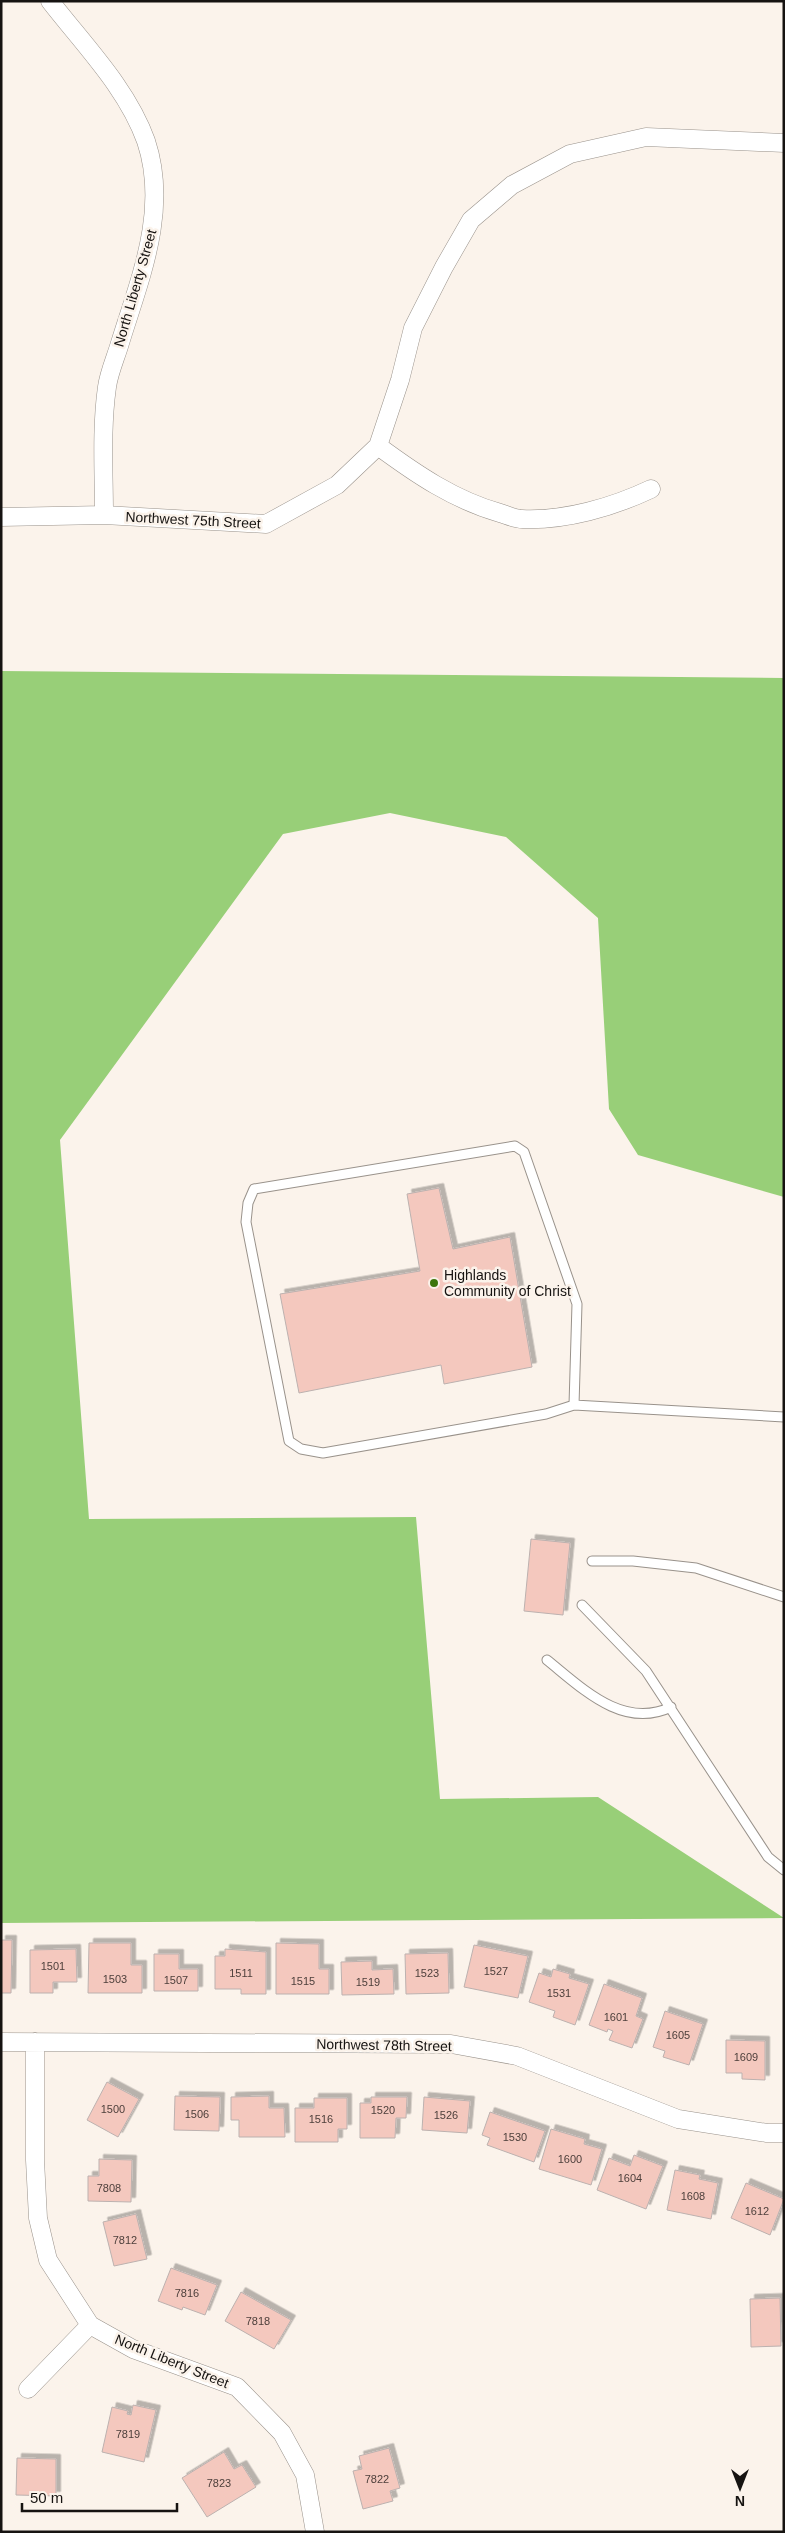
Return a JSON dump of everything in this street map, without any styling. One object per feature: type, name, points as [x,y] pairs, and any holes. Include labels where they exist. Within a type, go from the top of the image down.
[{"type":"street","name":"North Liberty Street","points":[[50,1],[115,84],[136,117],[152,164],[155,201],[153,231],[107,386],[104,432],[104,515]]},
{"type":"street","name":"Northwest 75th Street","points":[[1,517],[104,515],[266,524],[338,485],[378,446],[400,380],[413,328],[471,220],[512,185],[570,154],[646,137],[784,143]]},
{"type":"street","points":[[378,446],[418,476],[468,502],[521,519],[575,515],[633,498],[651,488]]},
{"type":"street","name":"Northwest 78th Street","points":[[1,2042],[451,2044],[517,2056],[678,2119],[767,2133],[784,2133]]},
{"type":"street","name":"North Liberty Street","points":[[35,2042],[35,2160],[38,2218],[48,2260],[90,2325],[133,2348],[237,2387],[282,2433],[305,2475],[315,2532]]},
{"type":"street","points":[[28,2389],[90,2325]]},
{"type":"lane","points":[[574,1406],[577,1304],[524,1152],[516,1146],[254,1189],[248,1203],[246,1222],[289,1441],[301,1449],[323,1453],[546,1414],[574,1406],[784,1417]]},
{"type":"lane","points":[[592,1561],[633,1561],[696,1568],[784,1597]]},
{"type":"lane","points":[[582,1605],[646,1671],[768,1857],[784,1870]]},
{"type":"lane","points":[[547,1660],[589,1694],[619,1712],[656,1714],[670,1708]]},
{"type":"green space","points":[[1,671],[784,678],[784,1197],[638,1155],[609,1109],[598,918],[506,837],[390,813],[283,834],[60,1140],[89,1519],[416,1517],[440,1799],[598,1797],[784,1918],[1,1923]]},
{"type":"building","name":"Highlands Community of Christ","points":[[439,1188],[453,1249],[510,1237],[532,1367],[444,1384],[441,1365],[299,1393],[280,1294],[420,1271],[407,1194]]},
{"type":"building","points":[[531,1539],[570,1543],[563,1615],[524,1611]]},
{"type":"building","points":[[1,1940],[12,1940],[11,1993],[1,1993]]},
{"type":"building","points":[[89,1943],[131,1943],[131,1965],[142,1965],[142,1993],[88,1993]]},
{"type":"building","points":[[276,1943],[319,1944],[319,1969],[329,1969],[329,1994],[276,1994]]},
{"type":"building","points":[[474,1945],[528,1956],[518,1998],[464,1987]]},
{"type":"building","points":[[76,1949],[77,1982],[53,1982],[53,1993],[30,1993],[30,1950]]},
{"type":"building","points":[[225,1949],[266,1952],[266,1994],[241,1994],[241,1989],[215,1989],[215,1956],[225,1956]]},
{"type":"building","points":[[448,1953],[449,1993],[406,1994],[405,1954]]},
{"type":"building","points":[[154,1954],[179,1954],[179,1969],[198,1969],[198,1991],[154,1991]]},
{"type":"building","points":[[372,1961],[372,1970],[393,1969],[394,1994],[342,1995],[341,1962]]},
{"type":"building","points":[[553,1969],[570,1974],[569,1978],[589,1984],[575,2025],[553,2017],[555,2011],[529,2002],[539,1973],[551,1977]]},
{"type":"building","points":[[604,1984],[642,1998],[636,2016],[643,2019],[632,2048],[609,2040],[613,2031],[608,2029],[607,2032],[589,2025]]},
{"type":"building","points":[[665,2011],[703,2024],[689,2065],[663,2057],[665,2051],[653,2047]]},
{"type":"building","points":[[726,2040],[765,2041],[765,2080],[742,2079],[742,2073],[726,2073]]},
{"type":"building","points":[[107,2082],[139,2099],[118,2137],[87,2120]]},
{"type":"building","points":[[175,2096],[220,2097],[219,2131],[174,2130]]},
{"type":"building","points":[[269,2096],[269,2108],[284,2108],[285,2137],[239,2137],[239,2120],[231,2120],[231,2097]]},
{"type":"building","points":[[371,2097],[407,2097],[406,2118],[396,2118],[395,2138],[360,2138],[360,2103],[371,2103]]},
{"type":"building","points":[[424,2097],[470,2101],[467,2133],[422,2130]]},
{"type":"building","points":[[314,2098],[347,2098],[347,2129],[338,2129],[338,2142],[295,2142],[295,2108],[314,2108]]},
{"type":"building","points":[[490,2112],[545,2131],[534,2162],[487,2145],[490,2138],[482,2135]]},
{"type":"building","points":[[551,2129],[585,2139],[584,2144],[602,2149],[591,2185],[539,2169]]},
{"type":"building","points":[[634,2155],[663,2166],[646,2209],[597,2190],[609,2158],[630,2166]]},
{"type":"building","points":[[99,2159],[132,2160],[131,2202],[88,2201],[88,2176],[99,2176]]},
{"type":"building","points":[[675,2170],[700,2175],[699,2179],[718,2183],[711,2219],[667,2210]]},
{"type":"building","points":[[746,2183],[784,2199],[770,2235],[731,2218]]},
{"type":"building","points":[[136,2214],[147,2259],[114,2266],[103,2222]]},
{"type":"building","points":[[171,2268],[217,2285],[205,2315],[183,2307],[182,2310],[158,2301]]},
{"type":"building","points":[[241,2292],[291,2320],[274,2349],[225,2321]]},
{"type":"building","points":[[780,2298],[781,2346],[751,2347],[750,2299]]},
{"type":"building","points":[[133,2405],[156,2410],[144,2462],[102,2452],[112,2407],[128,2411],[127,2414],[131,2415]]},
{"type":"building","points":[[389,2448],[400,2488],[390,2491],[393,2501],[363,2509],[353,2471],[362,2469],[359,2456]]},
{"type":"building","points":[[224,2452],[234,2469],[242,2465],[256,2487],[207,2517],[182,2478]]},
{"type":"building","points":[[17,2458],[56,2459],[56,2496],[16,2495]]},
{"type":"place","name":"Highlands Community of Christ","points":[[434,1283]]}]
